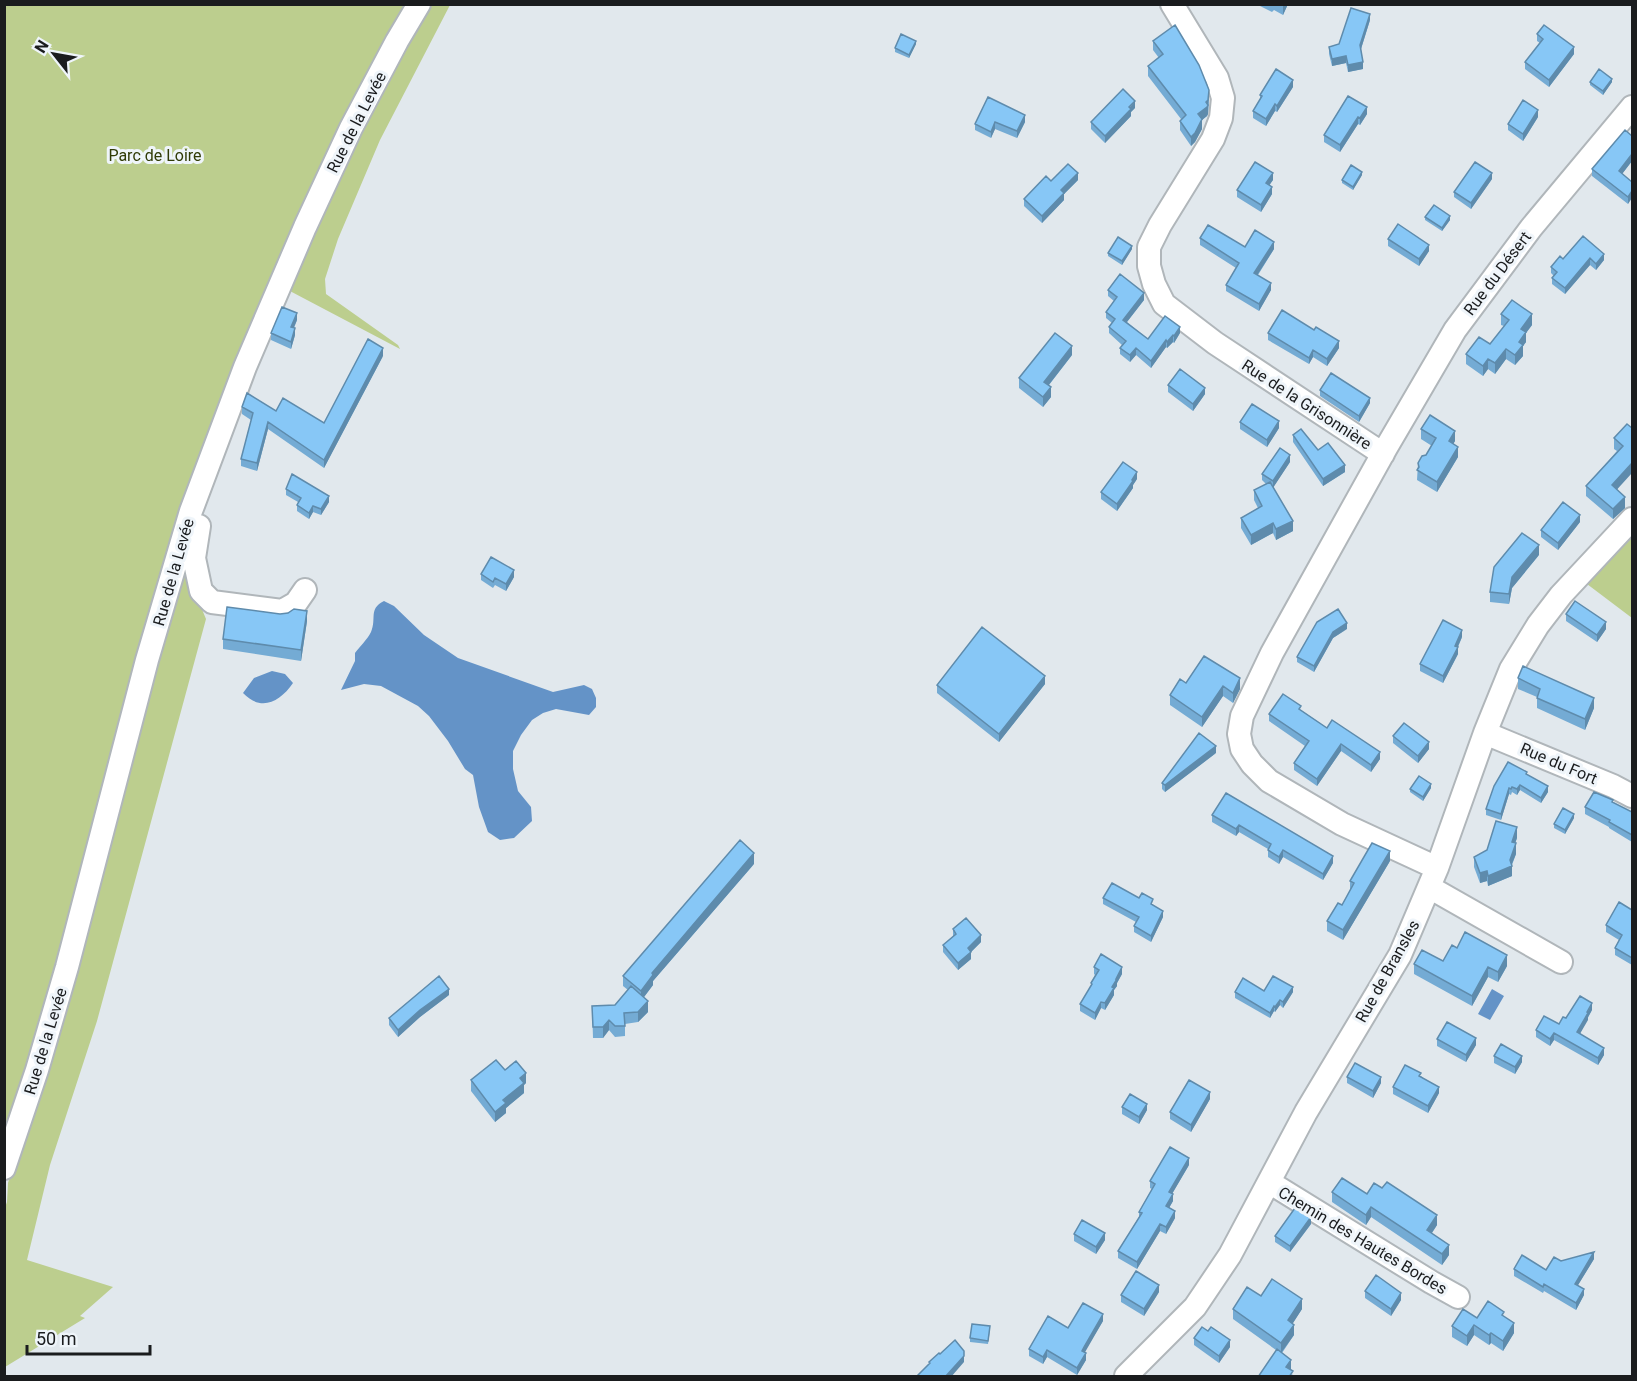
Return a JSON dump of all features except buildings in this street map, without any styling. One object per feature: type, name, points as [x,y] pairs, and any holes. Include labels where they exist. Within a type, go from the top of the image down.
[{"type":"street","name":"Rue de la Levée","points":[[4,1168],[37,1070],[67,967],[147,660],[191,511],[245,367],[305,227],[351,128],[419,4]]},
{"type":"street","name":"Rue de la Grisonnière","points":[[1172,4],[1216,78],[1222,98],[1221,118],[1214,139],[1160,225],[1149,247],[1149,266],[1154,284],[1164,304],[1215,343],[1383,454],[1272,653],[1242,716],[1239,734],[1242,749],[1252,764],[1269,781],[1433,877],[1561,962]]},
{"type":"street","name":"Rue du Désert","points":[[1383,454],[1455,330],[1531,228],[1632,107]]},
{"type":"street","points":[[200,487],[200,521],[194,558],[201,591],[212,602],[282,611],[296,603],[306,590]]},
{"type":"street","name":"Rue de Bransles","points":[[1126,1377],[1195,1307],[1230,1255],[1306,1112],[1400,955],[1433,877],[1485,733],[1511,669],[1538,625],[1561,595],[1632,519]]},
{"type":"street","name":"Rue du Fort","points":[[1485,733],[1602,781],[1632,796]]},
{"type":"street","name":"Chemin des Hautes Bordes","points":[[1269,1182],[1458,1297]]},
{"type":"green space","name":"Parc de Loire","points":[[5,5],[407,5],[230,389],[5,1145]]},
{"type":"green space","points":[[426,5],[450,5],[380,140],[338,239],[325,279],[326,294],[398,345],[400,349],[288,290],[343,159]]},
{"type":"green space","points":[[191,532],[191,583],[206,619],[97,1021],[50,1165],[27,1260],[113,1287],[80,1316],[85,1318],[5,1367],[4,1210],[8,1183],[86,921]]},
{"type":"green space","points":[[1632,536],[1632,618],[1587,584]]},
{"type":"water","points":[[384,601],[394,606],[424,635],[458,658],[553,692],[584,685],[592,689],[596,698],[596,707],[589,715],[556,709],[532,720],[521,735],[513,751],[513,769],[518,791],[531,807],[532,821],[514,838],[500,840],[488,832],[479,807],[473,775],[465,769],[448,741],[429,716],[418,706],[381,686],[364,684],[341,690],[355,661],[355,653],[371,632],[374,611]]},
{"type":"water","points":[[272,671],[285,674],[293,683],[276,700],[257,702],[243,693],[254,678]]},
{"type":"water","points":[[1492,989],[1504,996],[1490,1020],[1478,1014]]}]
